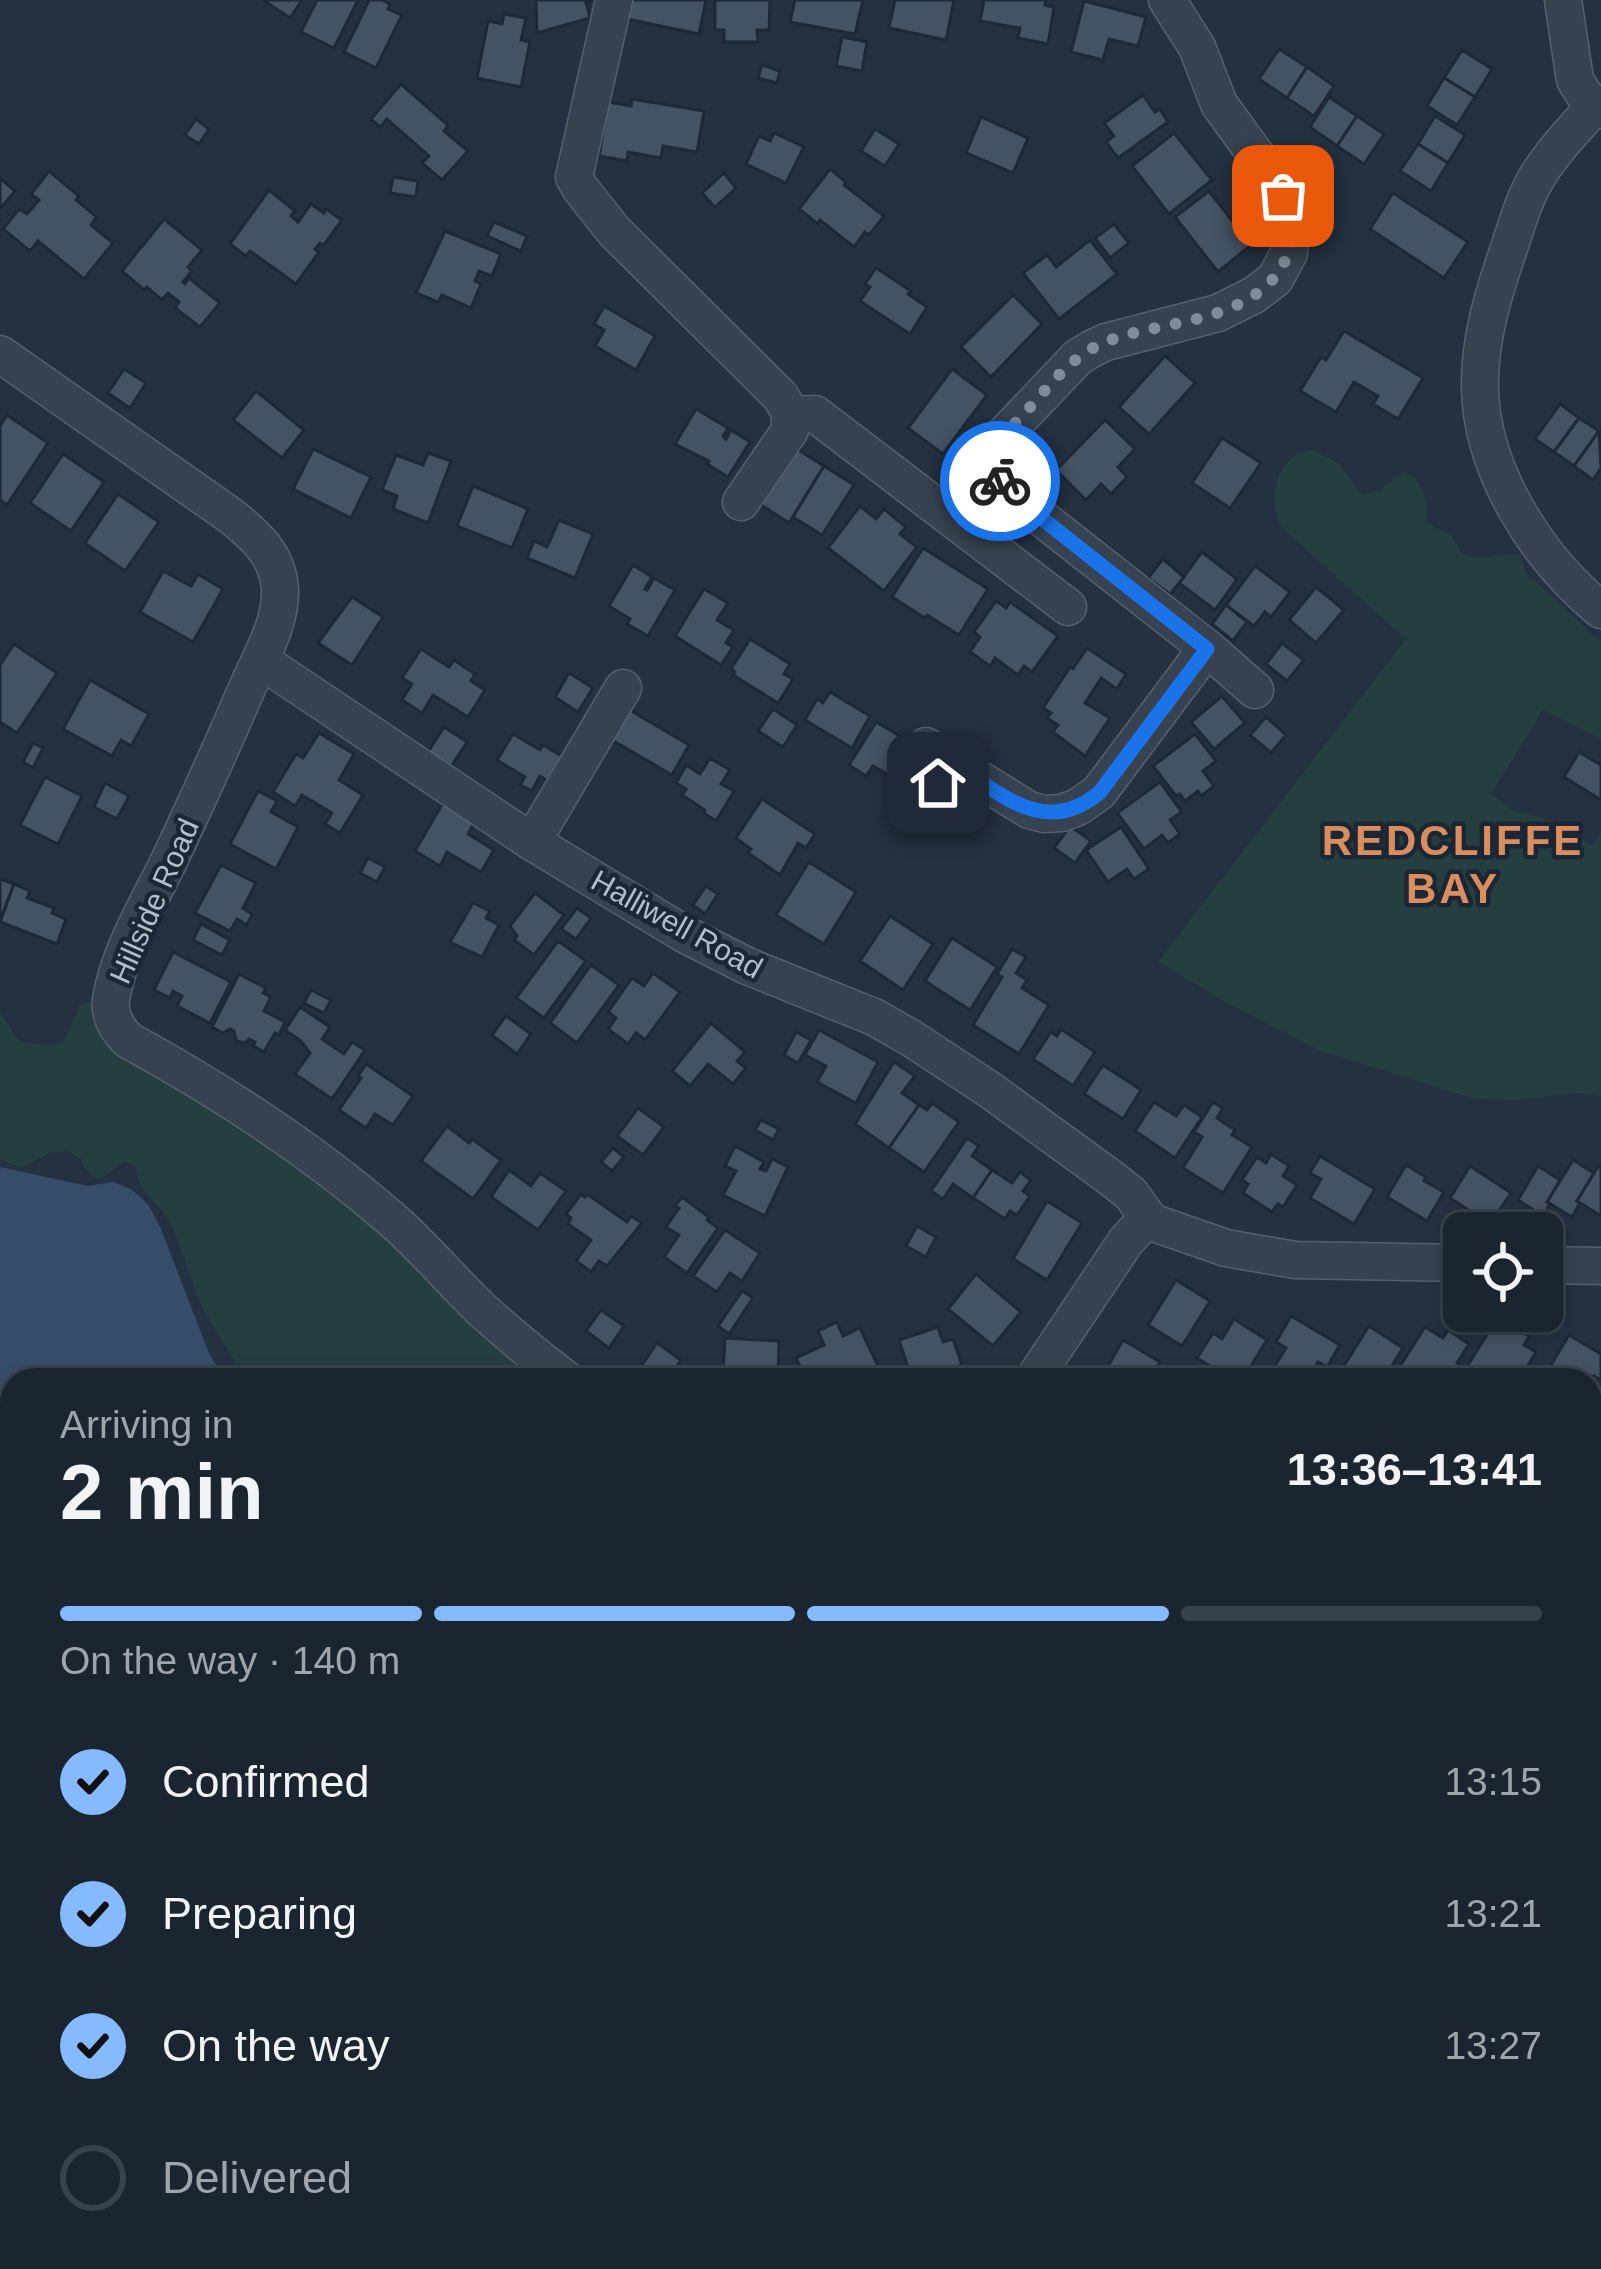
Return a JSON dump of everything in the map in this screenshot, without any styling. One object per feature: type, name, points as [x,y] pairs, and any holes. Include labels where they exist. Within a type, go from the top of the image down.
[{"type":"street","points":[[614,0],[574,170],[576,182],[614,231],[781,397],[790,415],[790,430],[741,502]]},
{"type":"street","points":[[1167,0],[1197,46],[1219,104],[1283,196],[1291,223],[1289,253],[1275,279],[1232,307],[1106,342],[1077,358],[1002,437],[995,468],[1011,494],[1255,690]]},
{"type":"street","points":[[1563,0],[1575,80],[1598,108],[1545,165],[1526,200],[1493,296],[1480,386],[1490,449],[1513,500],[1562,574],[1601,610]]},
{"type":"street","name":"Hillside Road","points":[[0,354],[258,538],[274,563],[280,590],[276,620],[260,660],[123,958],[112,998],[114,1022],[128,1040],[223,1094],[320,1162],[397,1225],[551,1368]]},
{"type":"street","points":[[790,415],[815,414],[1068,607]]},
{"type":"street","points":[[937,765],[1029,810],[1051,814],[1078,807],[1100,792],[1207,649]]},
{"type":"street","name":"Halliwell Road","points":[[260,660],[532,842],[686,935],[747,967],[857,1010],[911,1038],[1111,1178],[1131,1194],[1151,1222]]},
{"type":"street","points":[[532,842],[622,688]]},
{"type":"street","points":[[1041,1368],[1126,1240],[1151,1222],[1226,1248],[1295,1260],[1443,1263]]},
{"type":"street","points":[[1563,1265],[1601,1266]]},
{"type":"green space","points":[[1313,449],[1339,464],[1362,495],[1380,491],[1403,471],[1411,476],[1424,492],[1427,523],[1452,536],[1462,554],[1520,555],[1525,572],[1601,642],[1601,739],[1543,710],[1491,794],[1514,811],[1575,830],[1593,845],[1601,833],[1601,1096],[1575,1093],[1475,1099],[1318,1050],[1158,962],[1406,639],[1280,526],[1275,508],[1277,480],[1295,455]]},
{"type":"green space","points":[[90,1002],[189,1094],[300,1167],[378,1231],[526,1368],[238,1368],[201,1304],[170,1223],[141,1185],[135,1167],[125,1161],[103,1177],[93,1178],[81,1159],[68,1151],[49,1153],[22,1168],[0,1159],[0,1013],[20,1042],[48,1045],[66,1037],[80,1004]]},
{"type":"water","points":[[0,1167],[88,1186],[113,1182],[131,1189],[148,1204],[161,1229],[217,1368],[0,1368]]},
{"type":"building","points":[[263,0],[302,0],[290,18]]},
{"type":"building","points":[[317,0],[358,0],[334,48],[301,32]]},
{"type":"building","points":[[369,0],[382,0],[402,15],[376,68],[344,52]]},
{"type":"building","points":[[536,0],[593,0],[586,2],[590,18],[537,33]]},
{"type":"building","points":[[627,0],[706,0],[699,34],[623,18]]},
{"type":"building","points":[[715,0],[770,0],[769,30],[757,30],[758,42],[724,42],[724,30],[715,30]]},
{"type":"building","points":[[795,0],[863,0],[855,34],[790,22]]},
{"type":"building","points":[[895,0],[954,0],[946,40],[889,28]]},
{"type":"building","points":[[984,0],[1046,0],[1045,5],[1054,7],[1048,44],[1018,38],[1020,28],[980,21]]},
{"type":"building","points":[[1084,1],[1146,17],[1138,46],[1109,39],[1103,60],[1071,52]]},
{"type":"building","points":[[504,14],[526,18],[521,40],[530,42],[521,87],[477,78],[488,21],[502,24]]},
{"type":"building","points":[[842,37],[867,42],[862,71],[836,66]]},
{"type":"building","points":[[1279,49],[1307,67],[1287,98],[1259,79]]},
{"type":"building","points":[[1462,50],[1492,69],[1475,97],[1444,78]]},
{"type":"building","points":[[762,65],[780,71],[777,83],[758,78]]},
{"type":"building","points":[[1307,67],[1334,86],[1314,116],[1287,98]]},
{"type":"building","points":[[1444,78],[1475,97],[1457,125],[1427,106]]},
{"type":"building","points":[[401,84],[448,125],[444,131],[468,151],[442,180],[422,163],[429,156],[387,119],[380,127],[371,119]]},
{"type":"building","points":[[1143,95],[1168,122],[1118,158],[1106,142],[1114,136],[1104,123]]},
{"type":"building","points":[[1329,97],[1357,116],[1337,146],[1310,127]]},
{"type":"building","points":[[632,99],[704,111],[697,152],[663,146],[661,158],[628,152],[627,161],[599,156],[608,102],[631,106]]},
{"type":"building","points":[[1357,116],[1384,134],[1364,164],[1337,146]]},
{"type":"building","points":[[1435,116],[1465,135],[1448,163],[1418,144]]},
{"type":"building","points":[[981,117],[1028,138],[1013,173],[966,153]]},
{"type":"building","points":[[196,119],[209,129],[199,144],[185,135]]},
{"type":"building","points":[[875,129],[899,144],[885,166],[861,151]]},
{"type":"building","points":[[774,133],[804,147],[786,183],[746,164],[759,136],[770,141]]},
{"type":"building","points":[[1174,133],[1212,180],[1169,214],[1132,166]]},
{"type":"building","points":[[1418,144],[1448,163],[1431,191],[1400,171]]},
{"type":"building","points":[[830,169],[884,216],[854,247],[799,209]]},
{"type":"building","points":[[49,171],[79,196],[76,200],[97,217],[91,225],[113,243],[84,279],[38,241],[30,251],[3,229],[19,209],[27,214],[39,200],[31,194]]},
{"type":"building","points":[[724,173],[736,188],[715,207],[702,193]]},
{"type":"building","points":[[393,177],[418,181],[416,197],[390,193]]},
{"type":"building","points":[[0,178],[15,191],[0,209]]},
{"type":"building","points":[[269,190],[295,211],[291,216],[298,222],[311,204],[342,220],[324,245],[315,249],[319,252],[296,284],[250,251],[246,256],[230,244]]},
{"type":"building","points":[[1209,191],[1251,245],[1218,272],[1175,217]]},
{"type":"building","points":[[1393,193],[1468,242],[1444,278],[1370,229]]},
{"type":"building","points":[[164,219],[202,250],[183,282],[189,278],[220,303],[200,327],[175,308],[179,302],[168,293],[162,300],[122,271]]},
{"type":"building","points":[[494,222],[527,236],[521,251],[487,236]]},
{"type":"building","points":[[1114,224],[1129,243],[1110,258],[1095,238]]},
{"type":"building","points":[[445,231],[501,254],[492,276],[479,271],[475,281],[481,284],[471,308],[442,295],[438,302],[416,293]]},
{"type":"building","points":[[1090,240],[1117,274],[1059,319],[1023,273],[1047,255],[1056,267]]},
{"type":"building","points":[[876,268],[927,307],[910,334],[860,301]]},
{"type":"building","points":[[1013,295],[1042,324],[991,377],[961,347]]},
{"type":"building","points":[[604,306],[655,336],[636,370],[595,346],[604,330],[594,324]]},
{"type":"building","points":[[1344,331],[1423,378],[1398,419],[1373,404],[1378,396],[1354,382],[1336,412],[1300,391]]},
{"type":"building","points":[[1165,356],[1195,383],[1149,434],[1119,407]]},
{"type":"building","points":[[124,369],[146,383],[130,408],[108,393]]},
{"type":"building","points":[[952,369],[987,395],[943,454],[908,428]]},
{"type":"building","points":[[256,391],[304,430],[282,458],[233,420]]},
{"type":"building","points":[[1560,404],[1579,418],[1554,452],[1535,439]]},
{"type":"building","points":[[696,409],[728,428],[726,439],[731,430],[750,442],[728,477],[675,444]]},
{"type":"building","points":[[7,415],[48,443],[7,505],[0,500],[0,426]]},
{"type":"building","points":[[1579,418],[1599,431],[1574,466],[1554,452]]},
{"type":"building","points":[[1105,420],[1135,449],[1118,467],[1127,477],[1111,494],[1101,484],[1086,500],[1056,470]]},
{"type":"building","points":[[1599,431],[1601,468],[1593,480],[1574,466]]},
{"type":"building","points":[[1222,438],[1261,463],[1230,508],[1192,483]]},
{"type":"building","points":[[792,446],[824,466],[789,523],[758,503]]},
{"type":"building","points":[[313,449],[371,477],[351,518],[293,489]]},
{"type":"building","points":[[428,453],[451,461],[428,523],[393,509],[397,496],[382,490],[396,455],[423,465]]},
{"type":"building","points":[[63,454],[104,482],[71,531],[30,503]]},
{"type":"building","points":[[824,466],[854,485],[822,535],[793,517]]},
{"type":"building","points":[[473,486],[528,509],[512,548],[457,526]]},
{"type":"building","points":[[118,494],[159,522],[125,571],[85,543]]},
{"type":"building","points":[[860,506],[876,519],[884,509],[906,527],[900,534],[917,547],[884,591],[828,548]]},
{"type":"building","points":[[559,520],[593,534],[575,578],[527,558],[534,541],[547,547]]},
{"type":"building","points":[[923,548],[988,589],[959,635],[892,597]]},
{"type":"building","points":[[1202,552],[1237,579],[1215,610],[1179,583]]},
{"type":"building","points":[[1163,559],[1184,577],[1170,594],[1148,578]]},
{"type":"building","points":[[633,565],[652,577],[645,589],[654,578],[675,590],[648,636],[609,606]]},
{"type":"building","points":[[1255,566],[1290,592],[1271,617],[1265,612],[1254,626],[1226,605]]},
{"type":"building","points":[[163,571],[191,586],[198,574],[223,589],[193,642],[140,612]]},
{"type":"building","points":[[1316,587],[1344,610],[1316,643],[1289,620]]},
{"type":"building","points":[[704,589],[728,603],[717,620],[734,630],[726,643],[733,647],[721,665],[675,636]]},
{"type":"building","points":[[352,597],[383,617],[352,665],[318,643]]},
{"type":"building","points":[[996,601],[1006,608],[1010,602],[1058,636],[1032,672],[1024,666],[1018,675],[995,658],[990,666],[970,652],[980,637],[974,632]]},
{"type":"building","points":[[1226,605],[1247,622],[1233,641],[1212,624]]},
{"type":"building","points":[[750,639],[790,664],[784,674],[793,679],[778,703],[733,675],[731,669]]},
{"type":"building","points":[[1282,643],[1304,660],[1287,681],[1266,664]]},
{"type":"building","points":[[14,644],[57,673],[17,733],[0,722],[0,665]]},
{"type":"building","points":[[1087,648],[1126,674],[1117,689],[1101,678],[1085,703],[1110,718],[1085,756],[1053,732],[1058,725],[1047,718],[1051,713],[1043,708]]},
{"type":"building","points":[[421,649],[449,667],[454,660],[475,674],[471,681],[485,690],[468,717],[433,695],[422,713],[402,700],[412,684],[402,678]]},
{"type":"building","points":[[569,673],[593,688],[578,712],[555,697]]},
{"type":"building","points":[[90,680],[149,714],[131,746],[121,740],[112,756],[63,729]]},
{"type":"building","points":[[830,692],[870,716],[852,748],[805,720],[817,699],[823,703]]},
{"type":"building","points":[[1222,696],[1245,723],[1214,749],[1191,722]]},
{"type":"building","points":[[623,706],[689,745],[672,775],[605,736]]},
{"type":"building","points":[[773,709],[797,725],[783,747],[758,731]]},
{"type":"building","points":[[1266,717],[1286,735],[1271,753],[1250,735]]},
{"type":"building","points":[[876,722],[919,747],[919,759],[902,783],[873,766],[866,776],[849,765]]},
{"type":"building","points":[[444,727],[467,742],[451,767],[428,752]]},
{"type":"building","points":[[319,733],[354,754],[339,780],[363,795],[340,833],[325,824],[332,813],[302,795],[295,806],[273,792],[296,754],[303,758]]},
{"type":"building","points":[[513,734],[567,759],[553,784],[540,776],[532,791],[520,785],[525,777],[497,760]]},
{"type":"building","points":[[1195,734],[1216,761],[1203,771],[1214,786],[1185,801],[1153,766]]},
{"type":"building","points":[[33,743],[43,748],[33,768],[23,762]]},
{"type":"building","points":[[1579,752],[1601,765],[1601,800],[1564,777]]},
{"type":"building","points":[[710,758],[730,770],[721,784],[734,791],[716,821],[682,795],[686,789],[676,783],[686,765],[700,774]]},
{"type":"building","points":[[45,777],[82,796],[58,844],[20,825]]},
{"type":"building","points":[[1160,782],[1182,812],[1170,820],[1180,834],[1168,843],[1162,835],[1144,849],[1117,813]]},
{"type":"building","points":[[105,783],[129,796],[117,819],[94,807]]},
{"type":"building","points":[[904,784],[926,797],[910,820],[890,807]]},
{"type":"building","points":[[258,791],[277,801],[271,812],[298,827],[276,869],[230,844]]},
{"type":"building","points":[[448,794],[474,823],[468,834],[494,850],[481,872],[447,852],[440,866],[415,851]]},
{"type":"building","points":[[762,799],[815,834],[806,848],[798,843],[780,875],[748,853],[751,849],[736,838]]},
{"type":"building","points":[[1070,826],[1091,841],[1075,863],[1054,848]]},
{"type":"building","points":[[1121,827],[1149,869],[1134,879],[1127,869],[1108,882],[1086,850]]},
{"type":"building","points":[[368,858],[385,867],[377,882],[360,873]]},
{"type":"building","points":[[809,862],[856,892],[824,944],[776,915]]},
{"type":"building","points":[[221,865],[256,883],[243,908],[252,914],[247,925],[237,919],[230,931],[195,913]]},
{"type":"building","points":[[0,879],[14,884],[0,921]]},
{"type":"building","points":[[14,884],[30,891],[27,898],[54,908],[52,913],[66,919],[57,944],[0,922]]},
{"type":"building","points":[[706,886],[718,894],[705,914],[693,905]]},
{"type":"building","points":[[535,893],[564,915],[534,955],[514,940],[517,936],[510,926]]},
{"type":"building","points":[[473,903],[490,911],[486,918],[499,925],[482,957],[450,942]]},
{"type":"building","points":[[577,908],[591,918],[576,939],[561,929]]},
{"type":"building","points":[[890,916],[933,944],[903,990],[860,961]]},
{"type":"building","points":[[201,924],[230,940],[222,955],[193,940]]},
{"type":"building","points":[[952,938],[997,967],[970,1010],[925,981]]},
{"type":"building","points":[[558,941],[586,961],[544,1018],[516,998]]},
{"type":"building","points":[[1012,949],[1026,957],[1016,973],[1027,980],[1022,988],[1049,1005],[1019,1054],[973,1025],[1002,977],[997,974]]},
{"type":"building","points":[[173,952],[231,982],[210,1023],[177,1006],[182,996],[173,991],[170,998],[154,990]]},
{"type":"building","points":[[591,965],[619,985],[577,1043],[550,1023]]},
{"type":"building","points":[[653,973],[680,992],[645,1040],[636,1033],[628,1044],[608,1029],[616,1018],[608,1012],[632,978],[644,986]]},
{"type":"building","points":[[239,974],[266,988],[263,993],[271,997],[264,1011],[285,1022],[264,1052],[249,1039],[236,1041],[230,1029],[223,1033],[212,1027]]},
{"type":"building","points":[[311,990],[331,1000],[324,1013],[304,1003]]},
{"type":"building","points":[[300,1007],[330,1027],[322,1039],[344,1054],[352,1042],[365,1050],[332,1099],[295,1074],[310,1053],[285,1030]]},
{"type":"building","points":[[506,1016],[531,1034],[517,1054],[492,1035]]},
{"type":"building","points":[[711,1023],[745,1052],[737,1061],[746,1068],[733,1084],[708,1064],[690,1086],[672,1071]]},
{"type":"building","points":[[1061,1029],[1095,1052],[1073,1086],[1033,1059],[1051,1032],[1057,1036]]},
{"type":"building","points":[[819,1030],[878,1062],[856,1103],[817,1082],[826,1066],[805,1055]]},
{"type":"building","points":[[796,1032],[811,1040],[798,1063],[784,1055]]},
{"type":"building","points":[[894,1062],[915,1076],[902,1093],[919,1105],[889,1148],[855,1124]]},
{"type":"building","points":[[366,1064],[413,1096],[393,1125],[375,1114],[366,1128],[339,1110]]},
{"type":"building","points":[[1103,1065],[1141,1090],[1123,1119],[1084,1094]]},
{"type":"building","points":[[1154,1102],[1176,1116],[1184,1105],[1202,1117],[1175,1158],[1135,1131]]},
{"type":"building","points":[[1213,1102],[1223,1108],[1217,1118],[1252,1147],[1223,1193],[1183,1168],[1202,1137],[1194,1132]]},
{"type":"building","points":[[932,1103],[959,1122],[924,1172],[889,1148],[919,1105],[927,1110]]},
{"type":"building","points":[[638,1108],[664,1127],[643,1155],[617,1136]]},
{"type":"building","points":[[761,1120],[779,1129],[773,1140],[755,1130]]},
{"type":"building","points":[[447,1126],[501,1160],[473,1199],[421,1161]]},
{"type":"building","points":[[967,1138],[979,1146],[972,1156],[992,1170],[973,1198],[953,1184],[943,1199],[931,1191]]},
{"type":"building","points":[[735,1146],[764,1162],[760,1169],[766,1171],[772,1159],[788,1167],[765,1216],[723,1195],[736,1171],[725,1166]]},
{"type":"building","points":[[613,1148],[624,1157],[612,1171],[601,1162]]},
{"type":"building","points":[[1271,1154],[1289,1166],[1283,1176],[1297,1185],[1283,1207],[1278,1204],[1272,1212],[1243,1193],[1248,1184],[1242,1180],[1257,1157],[1266,1163]]},
{"type":"building","points":[[1320,1156],[1375,1189],[1354,1224],[1310,1198],[1321,1179],[1310,1173]]},
{"type":"building","points":[[1573,1160],[1594,1173],[1572,1217],[1547,1202]]},
{"type":"building","points":[[1406,1165],[1444,1192],[1427,1221],[1387,1197]]},
{"type":"building","points":[[1470,1166],[1511,1193],[1498,1212],[1472,1212],[1450,1198]]},
{"type":"building","points":[[1538,1166],[1560,1180],[1545,1212],[1518,1200]]},
{"type":"building","points":[[1601,1167],[1601,1216],[1577,1201]]},
{"type":"building","points":[[509,1170],[531,1186],[540,1173],[566,1191],[538,1230],[491,1197]]},
{"type":"building","points":[[992,1170],[1012,1183],[1020,1172],[1031,1180],[1023,1191],[1030,1196],[1017,1215],[1010,1211],[1005,1219],[973,1198]]},
{"type":"building","points":[[581,1194],[627,1222],[631,1216],[642,1223],[607,1266],[599,1261],[591,1272],[576,1261],[591,1240],[568,1224],[571,1218],[566,1214]]},
{"type":"building","points":[[682,1197],[718,1228],[687,1273],[664,1257],[679,1235],[666,1227]]},
{"type":"building","points":[[1047,1201],[1082,1223],[1047,1280],[1013,1259]]},
{"type":"building","points":[[917,1226],[936,1237],[926,1257],[906,1246]]},
{"type":"building","points":[[725,1230],[760,1253],[742,1281],[730,1273],[717,1292],[693,1276]]},
{"type":"building","points":[[976,1274],[1021,1312],[993,1346],[948,1309]]},
{"type":"building","points":[[1176,1280],[1210,1301],[1182,1346],[1148,1325]]},
{"type":"building","points":[[742,1291],[753,1298],[729,1334],[718,1326]]},
{"type":"building","points":[[601,1310],[624,1326],[609,1348],[586,1331]]},
{"type":"building","points":[[1291,1316],[1340,1345],[1327,1367],[1318,1362],[1315,1368],[1274,1368],[1286,1348],[1276,1342]]},
{"type":"building","points":[[1234,1319],[1267,1340],[1250,1368],[1213,1368],[1197,1358],[1213,1333],[1222,1339]]},
{"type":"building","points":[[837,1322],[843,1336],[860,1328],[878,1366],[801,1368],[796,1358],[824,1345],[818,1331]]},
{"type":"building","points":[[1369,1326],[1403,1348],[1390,1368],[1342,1368]]},
{"type":"building","points":[[938,1327],[943,1342],[953,1339],[962,1365],[908,1368],[899,1340]]},
{"type":"building","points":[[1425,1327],[1443,1338],[1451,1332],[1469,1344],[1457,1363],[1463,1368],[1399,1368]]},
{"type":"building","points":[[1489,1332],[1522,1332],[1529,1336],[1524,1345],[1536,1352],[1526,1368],[1468,1365]]},
{"type":"building","points":[[1569,1335],[1601,1354],[1601,1368],[1549,1368]]},
{"type":"building","points":[[725,1338],[779,1341],[778,1368],[723,1368]]},
{"type":"building","points":[[1123,1340],[1160,1362],[1157,1368],[1107,1368]]},
{"type":"building","points":[[657,1343],[681,1360],[675,1368],[642,1365]]},
{"type":"way so far","points":[[1000,481],[995,457],[1002,437],[1077,358],[1106,342],[1218,313],[1275,279],[1291,239],[1283,196]]},
{"type":"district","name":"REDCLIFFE BAY","points":[[1453,864]]},
{"type":"route","points":[[938,783],[951,762],[1029,810],[1051,814],[1078,807],[1100,792],[1207,649],[1000,481]]}]
